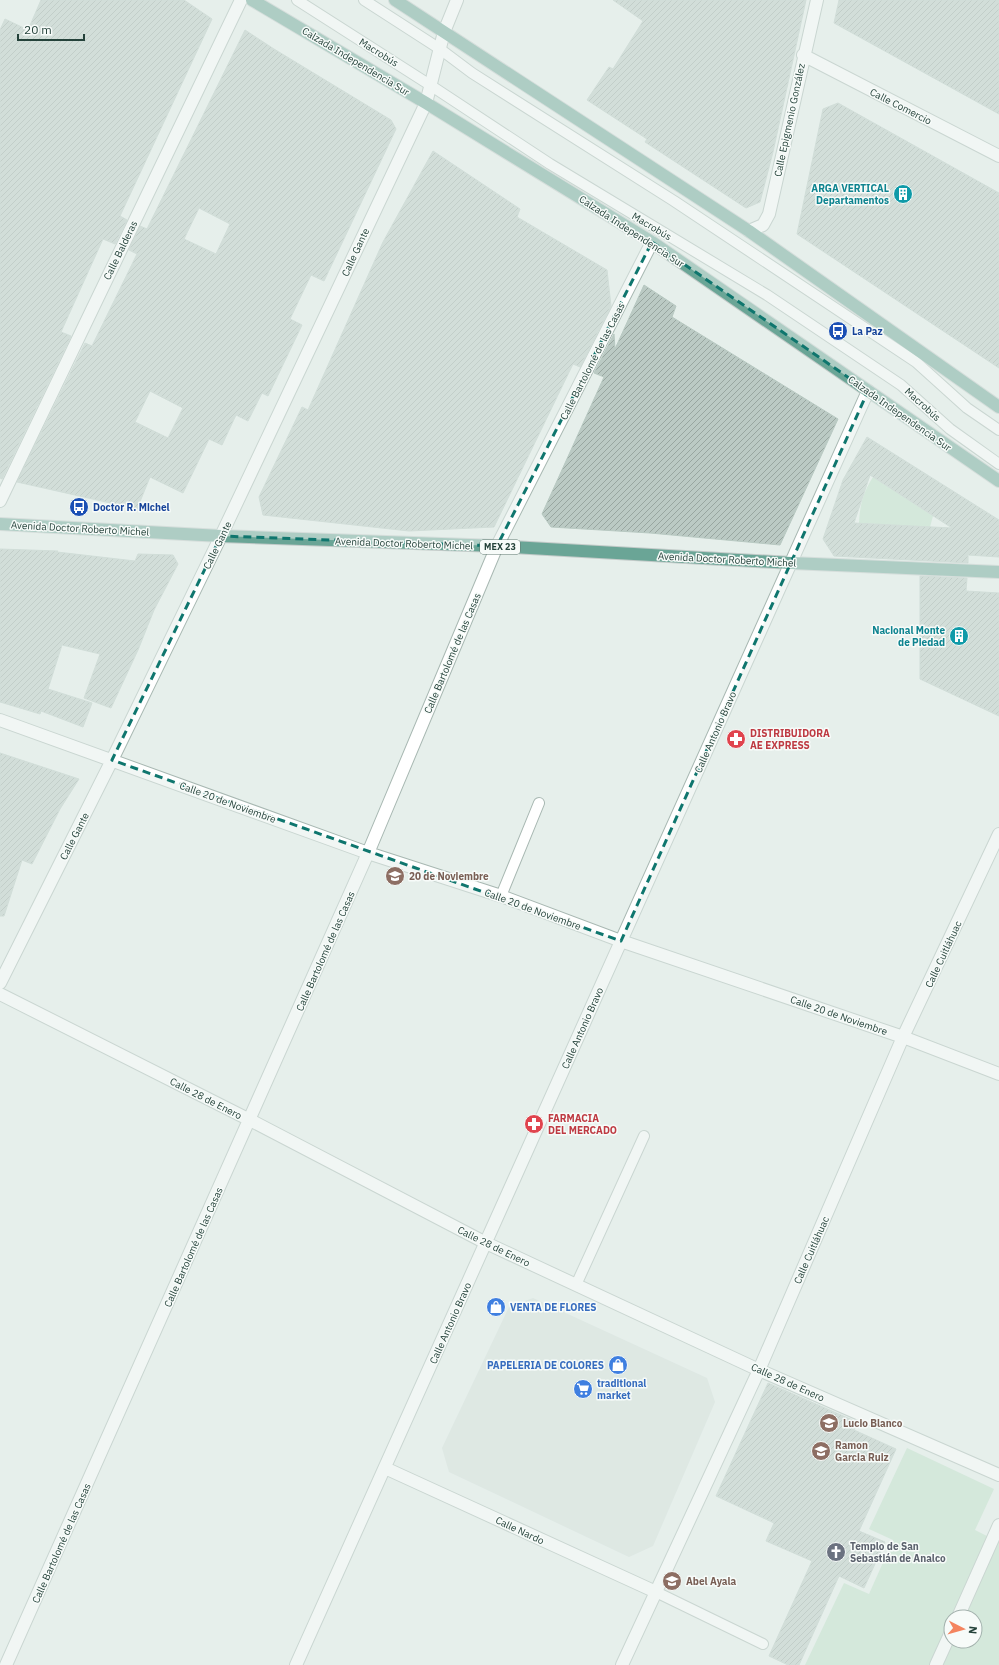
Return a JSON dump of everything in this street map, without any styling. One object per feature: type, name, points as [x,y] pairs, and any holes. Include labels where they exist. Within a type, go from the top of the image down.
[{"type":"main road","name":"Calzada Independencia Sur","points":[[252,0],[426,103],[652,242],[999,481]]},
{"type":"main road","points":[[395,0],[749,231],[999,407]]},
{"type":"main road","name":"Avenida Doctor Roberto Michel","points":[[0,524],[221,536],[497,546],[791,563],[999,572]]},
{"type":"street","name":"Calle Balderas","points":[[0,501],[241,0]]},
{"type":"street","name":"Calle Gante","points":[[0,983],[112,760],[221,536],[426,103],[444,32],[457,0]]},
{"type":"street","name":"Calle Epigmenio González","points":[[749,231],[763,225],[768,214],[803,55],[817,0]]},
{"type":"street","name":"Calle Comercio","points":[[803,55],[999,156]]},
{"type":"street","name":"Calle Bartolomé de las Casas","points":[[5,1665],[250,1120],[368,853],[497,546],[652,242]]},
{"type":"street","name":"Calle Antonio Bravo","points":[[296,1665],[868,391]]},
{"type":"street","name":"Calle 20 de Noviembre","points":[[0,720],[368,853],[501,896],[621,941],[903,1037],[999,1074]]},
{"type":"street","name":"Calle Cuitláhuac","points":[[622,1665],[758,1370],[903,1037],[999,834]]},
{"type":"street","name":"Calle 28 de Enero","points":[[0,994],[250,1120],[486,1243],[758,1370],[999,1475]]},
{"type":"street","name":"Calle Nardo","points":[[385,1468],[656,1592]]},
{"type":"street","points":[[962,1609],[999,1525]]},
{"type":"street","points":[[936,1665],[943,1649]]},
{"type":"street","points":[[0,1664],[5,1665]]},
{"type":"lane","name":"Macrobús","points":[[297,0],[550,164],[767,295],[901,385],[950,429],[999,464]]},
{"type":"lane","points":[[364,0],[440,49],[472,73],[674,201],[916,362],[967,408],[999,430]]},
{"type":"lane","points":[[501,896],[539,803]]},
{"type":"lane","points":[[576,1285],[644,1136]]},
{"type":"lane","points":[[656,1592],[762,1644]]},
{"type":"highlighted area","points":[[652,242],[868,391],[621,941],[112,760],[221,536],[497,546]]},
{"type":"shaded area","points":[[533,1298],[707,1378],[715,1402],[653,1546],[629,1557],[449,1472],[442,1448],[509,1307]]},
{"type":"green space","points":[[873,477],[933,516],[930,527],[859,523],[863,499]]},
{"type":"green space","points":[[907,1448],[994,1489],[975,1530],[999,1542],[999,1665],[805,1665],[844,1583],[869,1594],[893,1540],[869,1529]]},
{"type":"building","points":[[41,0],[184,0],[212,19],[120,216],[127,220],[115,244],[103,239],[61,332],[71,336],[2,479],[0,478],[0,30],[5,19],[28,30]]},
{"type":"building","points":[[613,0],[806,0],[773,152],[760,202],[746,208],[645,142],[647,139],[587,100],[609,67],[613,69],[643,21]]},
{"type":"building","points":[[839,0],[999,0],[999,114],[834,23]]},
{"type":"building","points":[[245,30],[391,120],[396,129],[324,281],[311,275],[290,319],[302,325],[268,396],[262,393],[248,421],[236,415],[222,445],[209,439],[183,493],[150,477],[137,509],[17,482],[85,343],[92,346],[137,254],[129,250],[140,226],[147,229]],"holes":[[[199,208],[230,224],[216,254],[184,239]],[[150,391],[183,408],[168,438],[135,422]]]},
{"type":"building","points":[[838,103],[999,193],[999,368],[797,234],[823,109]]},
{"type":"building","points":[[433,151],[520,209],[517,217],[607,270],[611,306],[580,367],[573,364],[494,527],[409,531],[263,515],[259,497],[302,407],[308,410],[383,242]]},
{"type":"building","points":[[644,285],[676,306],[672,317],[838,419],[780,545],[650,533],[551,527],[542,514],[604,377],[594,373],[614,334],[615,349]]},
{"type":"building","points":[[867,437],[999,520],[999,557],[968,555],[968,563],[834,556],[823,539],[843,480]],"holes":[[[870,475],[952,528],[854,523]]]},
{"type":"building","points":[[0,549],[58,551],[57,552],[135,561],[138,554],[173,555],[178,564],[154,610],[138,650],[111,708],[84,698],[100,654],[62,645],[48,689],[92,703],[83,727],[41,711],[40,714],[0,702]]},
{"type":"building","name":"Nacional Monte de Piedad","points":[[920,576],[967,578],[966,591],[999,593],[999,716],[920,679]]},
{"type":"building","points":[[0,753],[79,779],[60,809],[32,864],[22,860],[4,916],[0,916]]},
{"type":"building","points":[[768,1383],[857,1422],[854,1430],[896,1449],[859,1531],[885,1542],[864,1588],[839,1576],[799,1665],[788,1665],[769,1656],[812,1561],[766,1541],[774,1523],[716,1496]]},
{"type":"place","name":"ARGA VERTICAL Departamentos","points":[[903,194]]},
{"type":"place","name":"La Paz","points":[[838,331]]},
{"type":"place","name":"Doctor R. Michel","points":[[79,507]]},
{"type":"place","name":"Nacional Monte de Piedad","points":[[959,636]]},
{"type":"place","name":"DISTRIBUIDORA AE EXPRESS","points":[[736,739]]},
{"type":"place","name":"20 de Noviembre","points":[[395,876]]},
{"type":"place","name":"FARMACIA DEL MERCADO","points":[[534,1124]]},
{"type":"place","name":"VENTA DE FLORES","points":[[496,1307]]},
{"type":"place","name":"PAPELERIA DE COLORES","points":[[618,1365]]},
{"type":"place","name":"traditional market","points":[[583,1389]]},
{"type":"place","name":"Lucio Blanco","points":[[829,1423]]},
{"type":"place","name":"Ramon Garcia Ruiz","points":[[821,1451]]},
{"type":"place","name":"Templo de San Sebastián de Analco","points":[[836,1552]]},
{"type":"place","name":"Abel Ayala","points":[[672,1581]]}]
